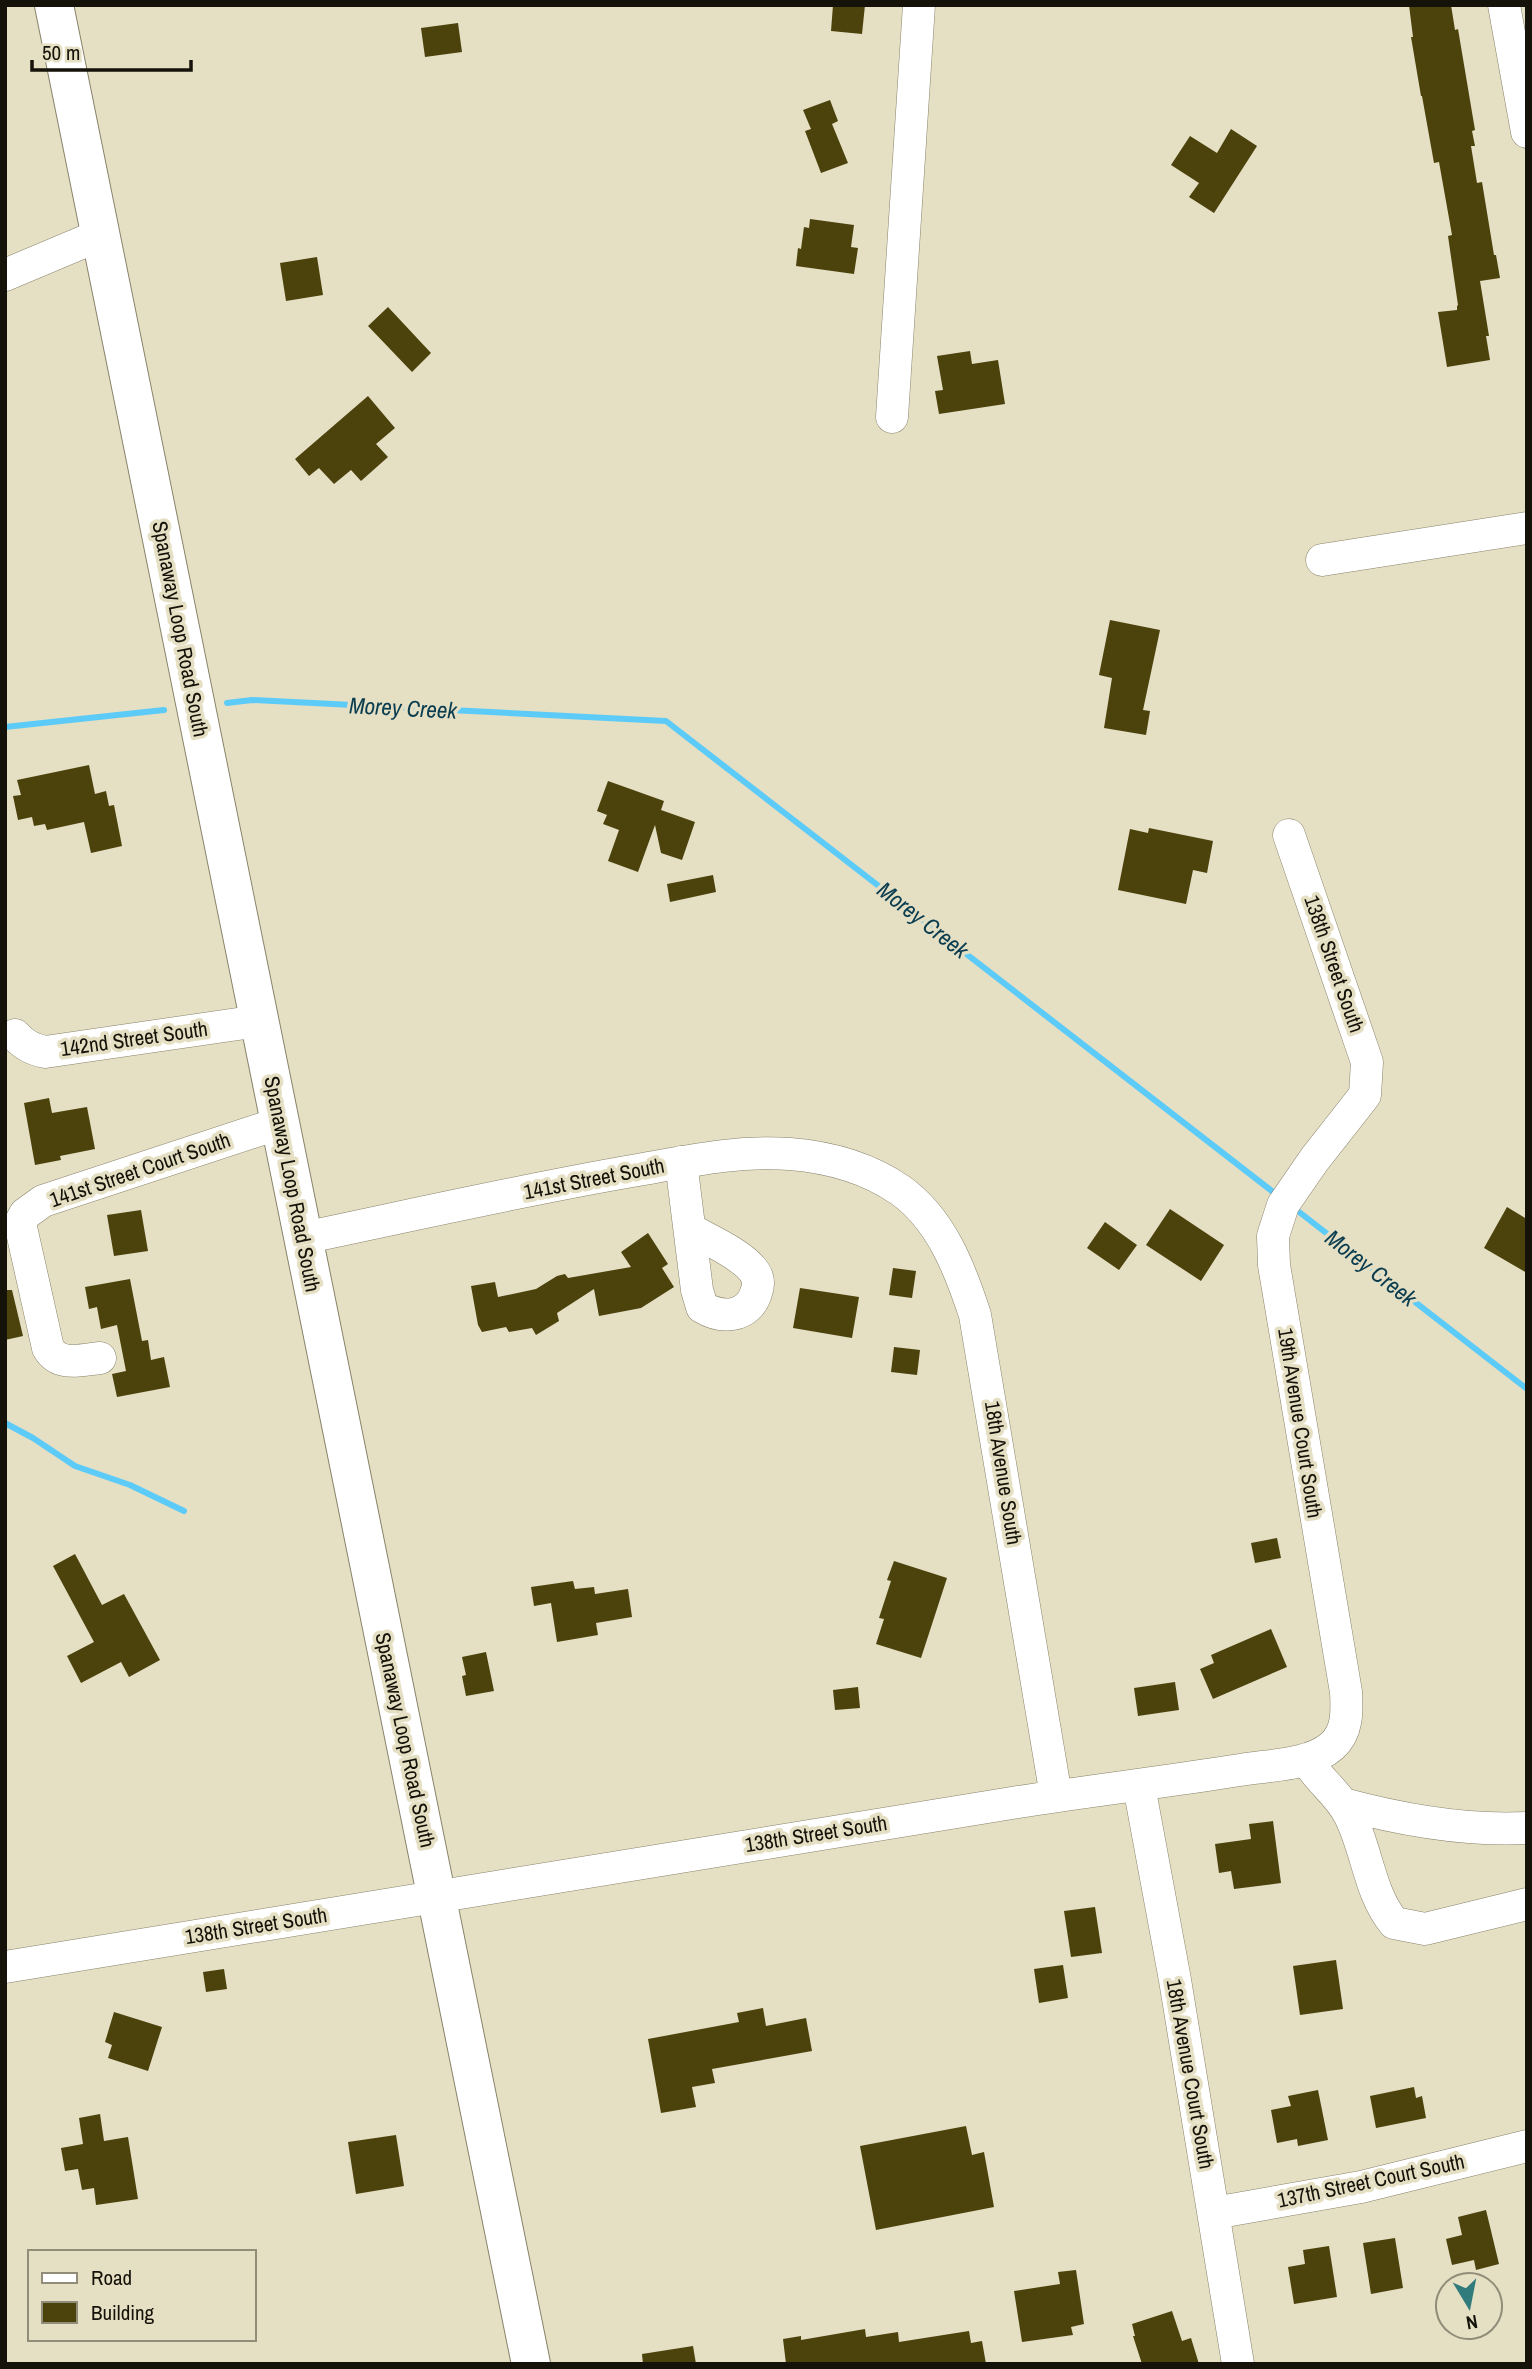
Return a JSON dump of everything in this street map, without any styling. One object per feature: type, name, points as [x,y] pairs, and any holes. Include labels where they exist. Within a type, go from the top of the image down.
[{"type":"main road","name":"Spanaway Loop Road South","points":[[54,5],[531,2364]]},
{"type":"street","points":[[892,417],[919,5]]},
{"type":"street","points":[[1504,5],[1527,132]]},
{"type":"street","points":[[5,275],[100,235]]},
{"type":"street","points":[[1322,560],[1527,528]]},
{"type":"street","name":"138th Street South","points":[[1289,835],[1367,1062],[1365,1095]]},
{"type":"street","name":"142nd Street South","points":[[15,1035],[33,1049],[45,1052],[259,1021]]},
{"type":"street","name":"19th Avenue Court South","points":[[1306,1759],[1333,1745],[1346,1723],[1348,1712],[1274,1265],[1273,1236],[1283,1205],[1365,1095]]},
{"type":"street","name":"141st Street Court South","points":[[100,1359],[64,1362],[54,1357],[44,1333],[20,1223],[26,1214],[43,1201],[280,1123]]},
{"type":"street","name":"141st Street South","points":[[303,1238],[592,1178],[725,1154],[790,1154],[828,1159],[885,1180]]},
{"type":"street","points":[[681,1162],[691,1230]]},
{"type":"street","name":"18th Avenue South","points":[[885,1180],[915,1202],[942,1236],[965,1283],[975,1315],[1056,1796]]},
{"type":"street","points":[[1306,1759],[1313,1772],[1343,1804],[1356,1828],[1382,1904],[1394,1923],[1425,1929],[1527,1904]]},
{"type":"street","name":"138th Street South","points":[[5,1967],[1056,1796],[1139,1786],[1306,1759]]},
{"type":"street","name":"18th Avenue Court South","points":[[1139,1786],[1175,1980],[1238,2364]]},
{"type":"street","points":[[1343,1804],[1387,1816],[1496,1830],[1527,1828]]},
{"type":"street","name":"137th Street Court South","points":[[1214,2213],[1362,2187],[1527,2146]]},
{"type":"building","points":[[833,5],[865,5],[862,34],[831,31]]},
{"type":"building","points":[[1409,5],[1451,5],[1455,30],[1458,29],[1475,130],[1472,131],[1475,146],[1471,146],[1477,183],[1482,182],[1500,278],[1480,281],[1490,360],[1447,367],[1438,312],[1457,310],[1458,305],[1448,236],[1452,235],[1439,162],[1434,163],[1421,96],[1411,37]]},
{"type":"building","points":[[458,23],[462,52],[425,57],[421,28]]},
{"type":"building","points":[[830,100],[838,121],[832,124],[848,163],[821,173],[805,131],[811,129],[803,110]]},
{"type":"building","points":[[1231,129],[1257,146],[1214,213],[1189,197],[1199,183],[1171,165],[1190,136],[1217,153]]},
{"type":"building","points":[[810,219],[854,225],[851,247],[858,248],[854,274],[796,266],[804,227],[809,228]]},
{"type":"building","points":[[317,257],[323,295],[286,301],[280,263]]},
{"type":"building","points":[[388,307],[431,353],[412,372],[368,326]]},
{"type":"building","points":[[970,351],[972,364],[998,360],[1005,404],[939,414],[935,391],[943,390],[937,356]]},
{"type":"building","points":[[368,396],[395,428],[376,444],[388,457],[361,481],[351,470],[334,484],[319,468],[309,476],[295,459]]},
{"type":"building","points":[[1110,620],[1160,630],[1143,710],[1150,711],[1146,735],[1104,728],[1112,678],[1099,675]]},
{"type":"building","points":[[89,765],[95,794],[106,791],[109,806],[114,805],[122,846],[91,853],[84,822],[47,830],[45,824],[34,826],[32,817],[18,820],[13,796],[21,795],[17,780]]},
{"type":"building","points":[[608,781],[664,801],[661,810],[695,822],[682,860],[661,853],[655,825],[638,872],[608,861],[619,830],[603,824],[607,815],[597,811]]},
{"type":"building","points":[[1149,828],[1213,841],[1207,873],[1193,870],[1186,904],[1118,890],[1130,829],[1148,833]]},
{"type":"building","points":[[713,875],[716,892],[670,902],[667,884]]},
{"type":"building","points":[[49,1098],[52,1113],[87,1107],[95,1149],[60,1156],[61,1160],[35,1165],[24,1103]]},
{"type":"building","points":[[1507,1207],[1527,1219],[1527,1273],[1484,1248]]},
{"type":"building","points":[[1170,1209],[1224,1245],[1201,1281],[1146,1245]]},
{"type":"building","points":[[141,1210],[148,1251],[114,1256],[107,1215]]},
{"type":"building","points":[[1105,1222],[1137,1245],[1119,1270],[1087,1248]]},
{"type":"building","points":[[648,1233],[668,1264],[662,1268],[674,1287],[641,1308],[599,1316],[594,1289],[557,1313],[559,1321],[536,1335],[532,1328],[509,1332],[506,1327],[482,1332],[478,1325],[471,1286],[495,1282],[498,1297],[536,1289],[565,1274],[568,1278],[631,1267],[621,1252]]},
{"type":"building","points":[[893,1268],[916,1271],[912,1298],[889,1295]]},
{"type":"building","points":[[130,1279],[142,1341],[148,1340],[151,1360],[164,1357],[170,1387],[117,1397],[112,1374],[126,1371],[117,1325],[101,1329],[97,1307],[89,1309],[85,1287]]},
{"type":"building","points":[[800,1288],[859,1297],[852,1338],[793,1328]]},
{"type":"building","points":[[5,1290],[12,1290],[23,1336],[5,1340]]},
{"type":"building","points":[[894,1347],[920,1350],[917,1375],[891,1372]]},
{"type":"building","points":[[1277,1538],[1281,1558],[1255,1563],[1251,1543]]},
{"type":"building","points":[[75,1554],[102,1605],[124,1594],[160,1660],[129,1677],[121,1662],[81,1683],[67,1656],[94,1642],[53,1566]]},
{"type":"building","points":[[894,1561],[947,1578],[921,1658],[876,1644],[884,1619],[879,1618],[891,1581],[887,1580]]},
{"type":"building","points":[[573,1581],[575,1589],[594,1587],[595,1594],[628,1589],[632,1617],[596,1623],[598,1635],[557,1642],[551,1603],[534,1606],[531,1587]]},
{"type":"building","points":[[1271,1629],[1287,1667],[1213,1699],[1200,1669],[1214,1663],[1211,1655]]},
{"type":"building","points":[[486,1652],[494,1691],[466,1696],[462,1676],[466,1675],[462,1657]]},
{"type":"building","points":[[1175,1682],[1179,1710],[1138,1716],[1134,1688]]},
{"type":"building","points":[[858,1687],[860,1708],[835,1710],[833,1690]]},
{"type":"building","points":[[1273,1821],[1281,1883],[1234,1889],[1231,1871],[1219,1873],[1215,1844],[1251,1839],[1249,1824]]},
{"type":"building","points":[[1095,1907],[1102,1953],[1071,1957],[1064,1911]]},
{"type":"building","points":[[1336,1960],[1343,2009],[1300,2015],[1293,1966]]},
{"type":"building","points":[[1063,1965],[1068,1998],[1039,2003],[1034,1969]]},
{"type":"building","points":[[224,1969],[227,1989],[206,1992],[203,1972]]},
{"type":"building","points":[[763,2008],[766,2026],[806,2018],[812,2051],[712,2069],[715,2083],[692,2087],[696,2107],[661,2113],[648,2039],[739,2022],[737,2013]]},
{"type":"building","points":[[114,2012],[162,2027],[148,2071],[108,2058],[112,2045],[105,2042]]},
{"type":"building","points":[[1414,2087],[1416,2098],[1422,2096],[1426,2118],[1376,2128],[1370,2096]]},
{"type":"building","points":[[1318,2090],[1328,2140],[1298,2146],[1297,2139],[1277,2143],[1271,2110],[1291,2106],[1288,2096]]},
{"type":"building","points":[[100,2114],[104,2141],[128,2137],[138,2199],[96,2205],[94,2188],[82,2190],[78,2169],[65,2171],[61,2148],[83,2144],[79,2118]]},
{"type":"building","points":[[966,2126],[972,2155],[984,2152],[994,2207],[876,2230],[860,2146]]},
{"type":"building","points":[[396,2135],[404,2186],[356,2194],[348,2142]]},
{"type":"building","points":[[1486,2210],[1499,2264],[1476,2270],[1474,2260],[1452,2265],[1446,2239],[1462,2235],[1458,2217]]},
{"type":"building","points":[[1395,2238],[1403,2288],[1371,2294],[1363,2243]]},
{"type":"building","points":[[1329,2246],[1337,2297],[1294,2304],[1288,2267],[1305,2264],[1303,2250]]},
{"type":"building","points":[[1076,2270],[1084,2324],[1071,2327],[1073,2335],[1022,2342],[1014,2291],[1060,2284],[1058,2272]]},
{"type":"building","points":[[1172,2311],[1182,2341],[1191,2338],[1199,2364],[1142,2364],[1132,2324]]},
{"type":"building","points":[[865,2329],[866,2337],[898,2332],[899,2342],[969,2331],[971,2343],[982,2341],[986,2364],[786,2364],[783,2339],[801,2336],[801,2340]]},
{"type":"building","points":[[693,2346],[696,2364],[643,2364],[642,2354]]},
{"type":"waterway","name":"Morey Creek","points":[[227,703],[252,700],[666,721],[1277,1195]]},
{"type":"waterway","name":"Morey Creek","points":[[5,727],[164,710]]},
{"type":"waterway","name":"Morey Creek","points":[[1294,1208],[1527,1389]]},
{"type":"waterway","points":[[5,1423],[75,1466],[130,1485],[184,1511]]}]
